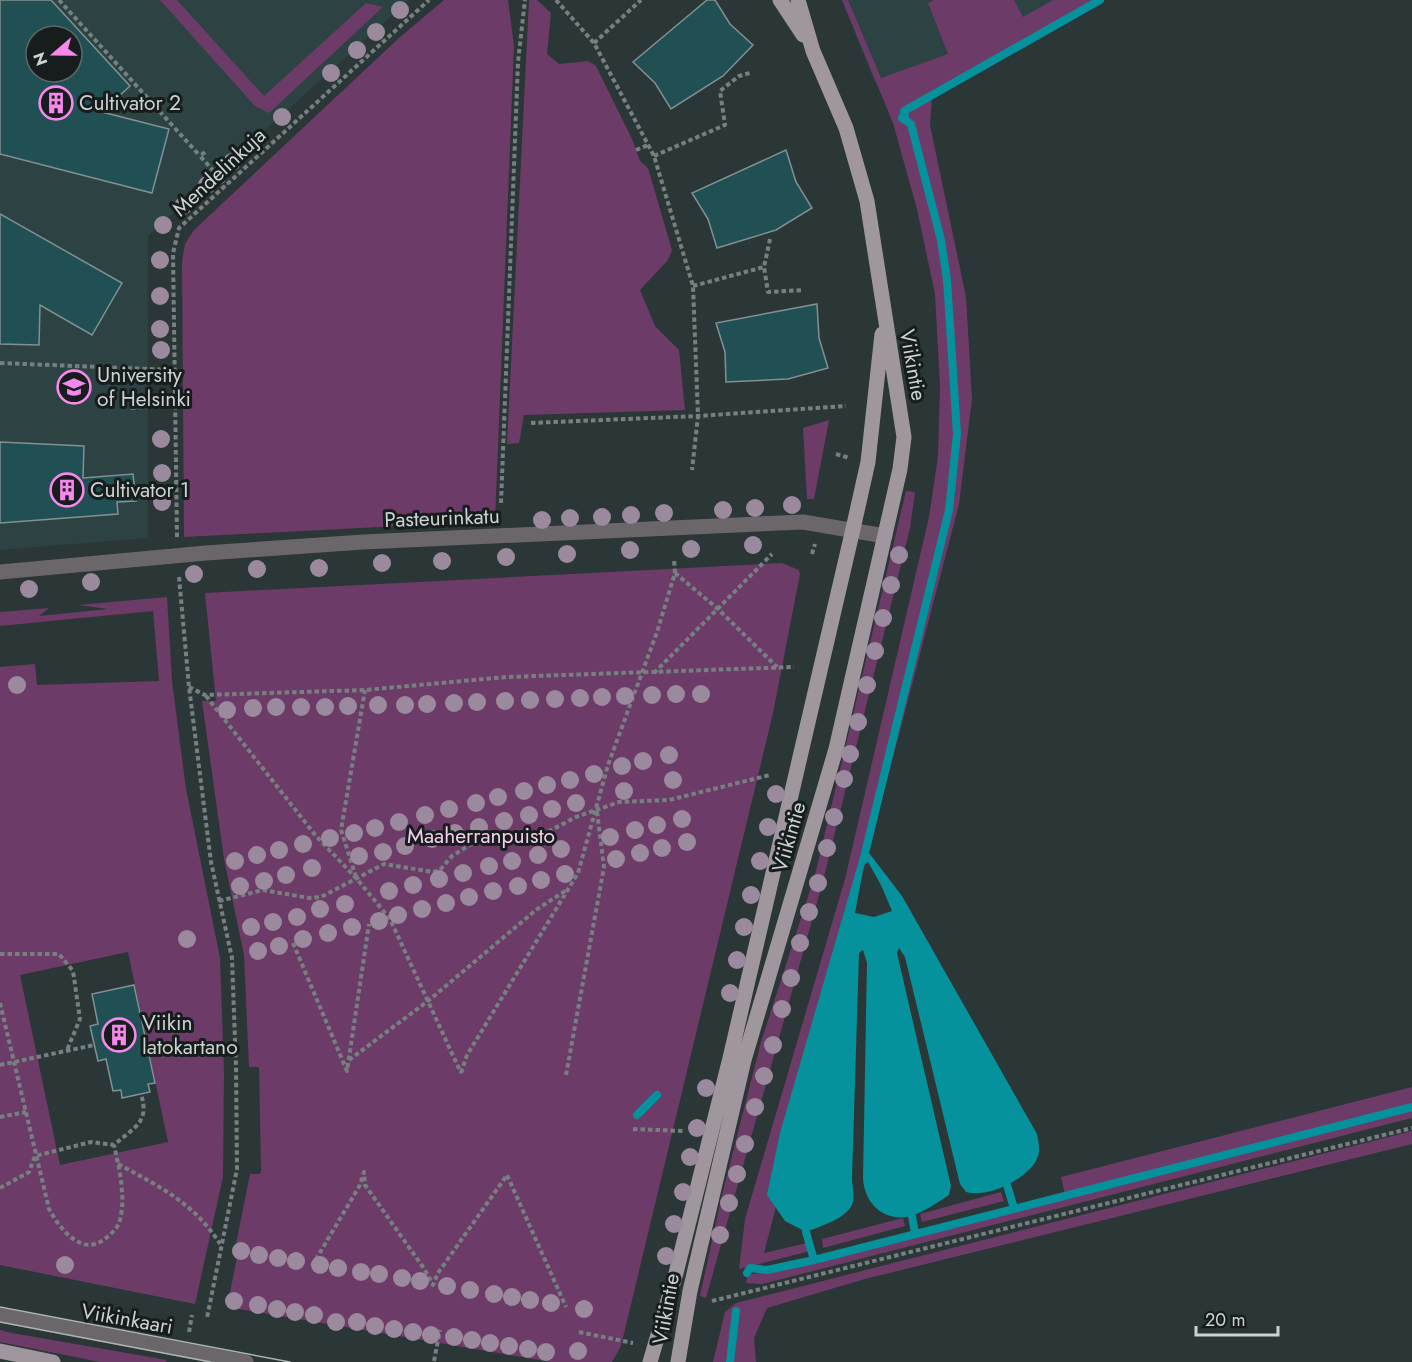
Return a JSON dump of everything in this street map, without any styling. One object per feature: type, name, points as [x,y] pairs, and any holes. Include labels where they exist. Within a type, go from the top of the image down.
[{"type":"main road","name":"Viikintie","points":[[780,0],[813,51]]},
{"type":"main road","name":"Viikintie","points":[[678,1362],[690,1291],[744,1060],[836,749],[900,470],[904,437],[867,201],[846,128],[813,51],[798,0]]},
{"type":"main road","name":"Viikintie","points":[[650,1362],[676,1273],[730,1058],[854,529],[870,451],[884,320]]},
{"type":"main road","points":[[0,1351],[53,1362]]},
{"type":"street","name":"Pasteurinkatu","points":[[0,572],[187,554],[363,542],[803,522],[885,536]]},
{"type":"street","name":"Viikinkaari","points":[[0,1315],[246,1362]]},
{"type":"path","points":[[58,0],[226,185]]},
{"type":"path","name":"Mendelinkuja","points":[[177,539],[173,253],[179,228],[429,0]]},
{"type":"path","points":[[501,502],[518,62],[525,0]]},
{"type":"path","points":[[556,0],[594,43],[654,156],[693,286],[698,416],[692,470]]},
{"type":"path","points":[[594,43],[641,0]]},
{"type":"path","points":[[654,156],[725,125],[720,91],[739,76],[750,73]]},
{"type":"path","points":[[636,150],[648,145]]},
{"type":"path","points":[[200,156],[205,152]]},
{"type":"path","points":[[770,239],[764,267],[768,292],[804,290]]},
{"type":"path","points":[[693,286],[764,267]]},
{"type":"path","points":[[0,363],[174,369]]},
{"type":"path","points":[[131,408],[174,405]]},
{"type":"path","points":[[531,423],[698,416],[846,406]]},
{"type":"path","points":[[654,673],[772,554]]},
{"type":"path","points":[[206,695],[316,837],[356,878],[390,919],[461,1073],[467,1055],[578,873],[608,765],[675,573],[674,559]]},
{"type":"path","points":[[675,573],[718,609],[778,667]]},
{"type":"path","points":[[180,584],[189,687],[211,862],[232,958],[237,1169],[207,1318]]},
{"type":"path","points":[[189,687],[206,695],[365,690],[506,677],[794,667]]},
{"type":"path","points":[[356,878],[341,830],[365,690]]},
{"type":"path","points":[[219,901],[263,890],[309,898],[321,897],[384,864],[433,872],[440,870],[452,856],[477,840],[542,835],[576,817],[631,801],[669,800],[770,775]]},
{"type":"path","points":[[566,1075],[604,867],[597,810]]},
{"type":"path","points":[[349,1061],[428,1001],[536,910],[568,889]]},
{"type":"path","points":[[293,943],[347,1071],[369,924]]},
{"type":"path","points":[[0,954],[59,954],[73,971],[81,1019],[67,1050]]},
{"type":"path","points":[[0,1003],[49,1209],[56,1223],[67,1236],[85,1245],[101,1242],[114,1231],[120,1220],[118,1164],[114,1145]]},
{"type":"path","points":[[0,1065],[94,1044]]},
{"type":"path","points":[[35,1156],[91,1142],[114,1145],[141,1122],[145,1108],[141,1094]]},
{"type":"path","points":[[0,1117],[26,1112]]},
{"type":"path","points":[[712,1301],[1412,1128]]},
{"type":"path","points":[[633,1129],[684,1131]]},
{"type":"path","points":[[0,1188],[29,1172],[35,1156]]},
{"type":"path","points":[[118,1164],[167,1190],[196,1212],[220,1245]]},
{"type":"path","points":[[312,1266],[360,1185],[364,1172],[365,1185],[425,1270],[433,1285],[438,1273],[507,1175],[566,1307]]},
{"type":"path","points":[[434,1361],[440,1330]]},
{"type":"path","points":[[579,1332],[634,1343]]},
{"type":"shaded area","name":"University of Helsinki","points":[[0,0],[409,0],[148,236],[148,538],[0,550]]},
{"type":"shaded area","points":[[842,0],[1100,0],[932,96],[874,81]]},
{"type":"green space","points":[[160,0],[177,0],[264,96],[366,3],[383,7],[269,113],[255,106]]},
{"type":"green space","points":[[444,0],[508,0],[514,46],[495,521],[184,537],[182,261],[185,244],[194,230],[399,38]]},
{"type":"green space","points":[[529,0],[537,0],[551,13],[547,54],[559,64],[588,61],[596,66],[632,139],[640,161],[648,168],[672,250],[668,260],[640,290],[655,326],[679,350],[685,410],[524,415],[519,443],[507,444]]},
{"type":"green space","points":[[842,0],[848,0],[881,78],[948,54],[928,3],[935,0],[1014,0],[1023,17],[1053,0],[1100,0],[932,96],[930,125],[966,297],[972,399],[959,504],[764,1253],[807,1243],[810,1251],[739,1269],[745,1219],[845,879],[929,517],[938,456],[940,386],[935,294],[917,209],[893,123]]},
{"type":"green space","points":[[829,420],[814,499],[807,499],[803,428]]},
{"type":"green space","points":[[906,491],[915,492],[910,528],[823,881],[706,1298],[700,1296],[722,1195],[761,1042],[815,875]]},
{"type":"green space","name":"Maaherranpuisto","points":[[782,563],[799,570],[800,574],[773,713],[621,1346],[612,1362],[551,1362],[227,1307],[238,1253],[235,1249],[250,1174],[260,1174],[261,1170],[259,1067],[249,1067],[244,955],[224,859],[202,701],[216,701],[205,593]]},
{"type":"green space","points":[[167,597],[172,681],[186,789],[220,958],[224,1072],[223,1177],[195,1304],[0,1265],[0,667],[35,664],[37,685],[159,681],[153,611],[0,626],[0,612],[49,608],[39,616],[108,609],[78,605]],"holes":[[[128,952],[168,1142],[60,1165],[20,975]]]},
{"type":"green space","points":[[1412,1087],[1412,1118],[762,1284],[746,1283],[748,1274],[766,1273],[1066,1199],[1061,1177]]},
{"type":"green space","points":[[1412,1131],[1412,1144],[865,1279],[767,1308],[754,1338],[756,1362],[713,1362],[725,1312],[736,1303]]},
{"type":"green space","points":[[1001,1192],[1004,1201],[922,1222],[920,1214]]},
{"type":"green space","points":[[903,1218],[905,1226],[823,1248],[822,1239]]},
{"type":"green space","points":[[0,1330],[167,1360],[166,1362],[100,1362],[0,1342]]},
{"type":"water","points":[[866,849],[902,896],[1037,1134],[1038,1158],[1023,1175],[994,1190],[966,1192],[960,1184],[905,957],[899,948],[897,953],[951,1186],[949,1195],[911,1216],[892,1217],[877,1209],[867,1195],[863,1178],[867,963],[863,950],[859,953],[853,1202],[846,1213],[840,1217],[806,1232],[785,1221],[767,1195],[780,1133],[862,850]],"holes":[[[868,862],[892,911],[874,917],[855,913],[864,865]]]},
{"type":"building","name":"Cultivator 2","points":[[0,0],[51,0],[73,24],[24,24],[24,84],[84,84],[84,36],[130,86],[102,112],[169,129],[152,193],[0,154]]},
{"type":"building","points":[[707,0],[715,0],[730,24],[753,45],[723,76],[671,109],[655,83],[633,62]]},
{"type":"building","points":[[786,150],[796,182],[812,208],[776,230],[717,248],[708,219],[692,193]]},
{"type":"building","points":[[0,214],[122,283],[92,335],[40,305],[39,345],[0,344]]},
{"type":"building","points":[[817,304],[819,338],[828,368],[788,379],[726,382],[725,352],[716,323]]},
{"type":"building","name":"Cultivator 1","points":[[0,442],[84,446],[83,478],[133,474],[136,501],[117,502],[118,514],[0,523]]},
{"type":"building","name":"Viikin latokartano","points":[[134,985],[155,1083],[148,1084],[150,1092],[122,1098],[121,1090],[113,1091],[106,1059],[98,1061],[90,1026],[98,1024],[92,994]]},
{"type":"waterway","points":[[905,119],[904,111],[1100,0]]},
{"type":"waterway","points":[[866,849],[949,510],[957,434],[947,280],[941,240],[911,124],[902,118]]},
{"type":"waterway","points":[[637,1115],[657,1095]]},
{"type":"waterway","points":[[747,1273],[750,1268],[767,1270],[814,1260],[1412,1107]]},
{"type":"waterway","points":[[1007,1185],[1014,1208]]},
{"type":"waterway","points":[[912,1216],[915,1233]]},
{"type":"waterway","points":[[806,1232],[814,1260]]},
{"type":"waterway","points":[[730,1362],[736,1311]]},
{"type":"tram line","points":[[0,1307],[290,1362]]},
{"type":"tram line","points":[[0,1322],[211,1362]]},
{"type":"place","name":"Cultivator 2","points":[[56,103]]},
{"type":"place","name":"University of Helsinki","points":[[74,387]]},
{"type":"place","name":"Cultivator 1","points":[[67,490]]},
{"type":"place","name":"Viikin latokartano","points":[[119,1035]]}]
